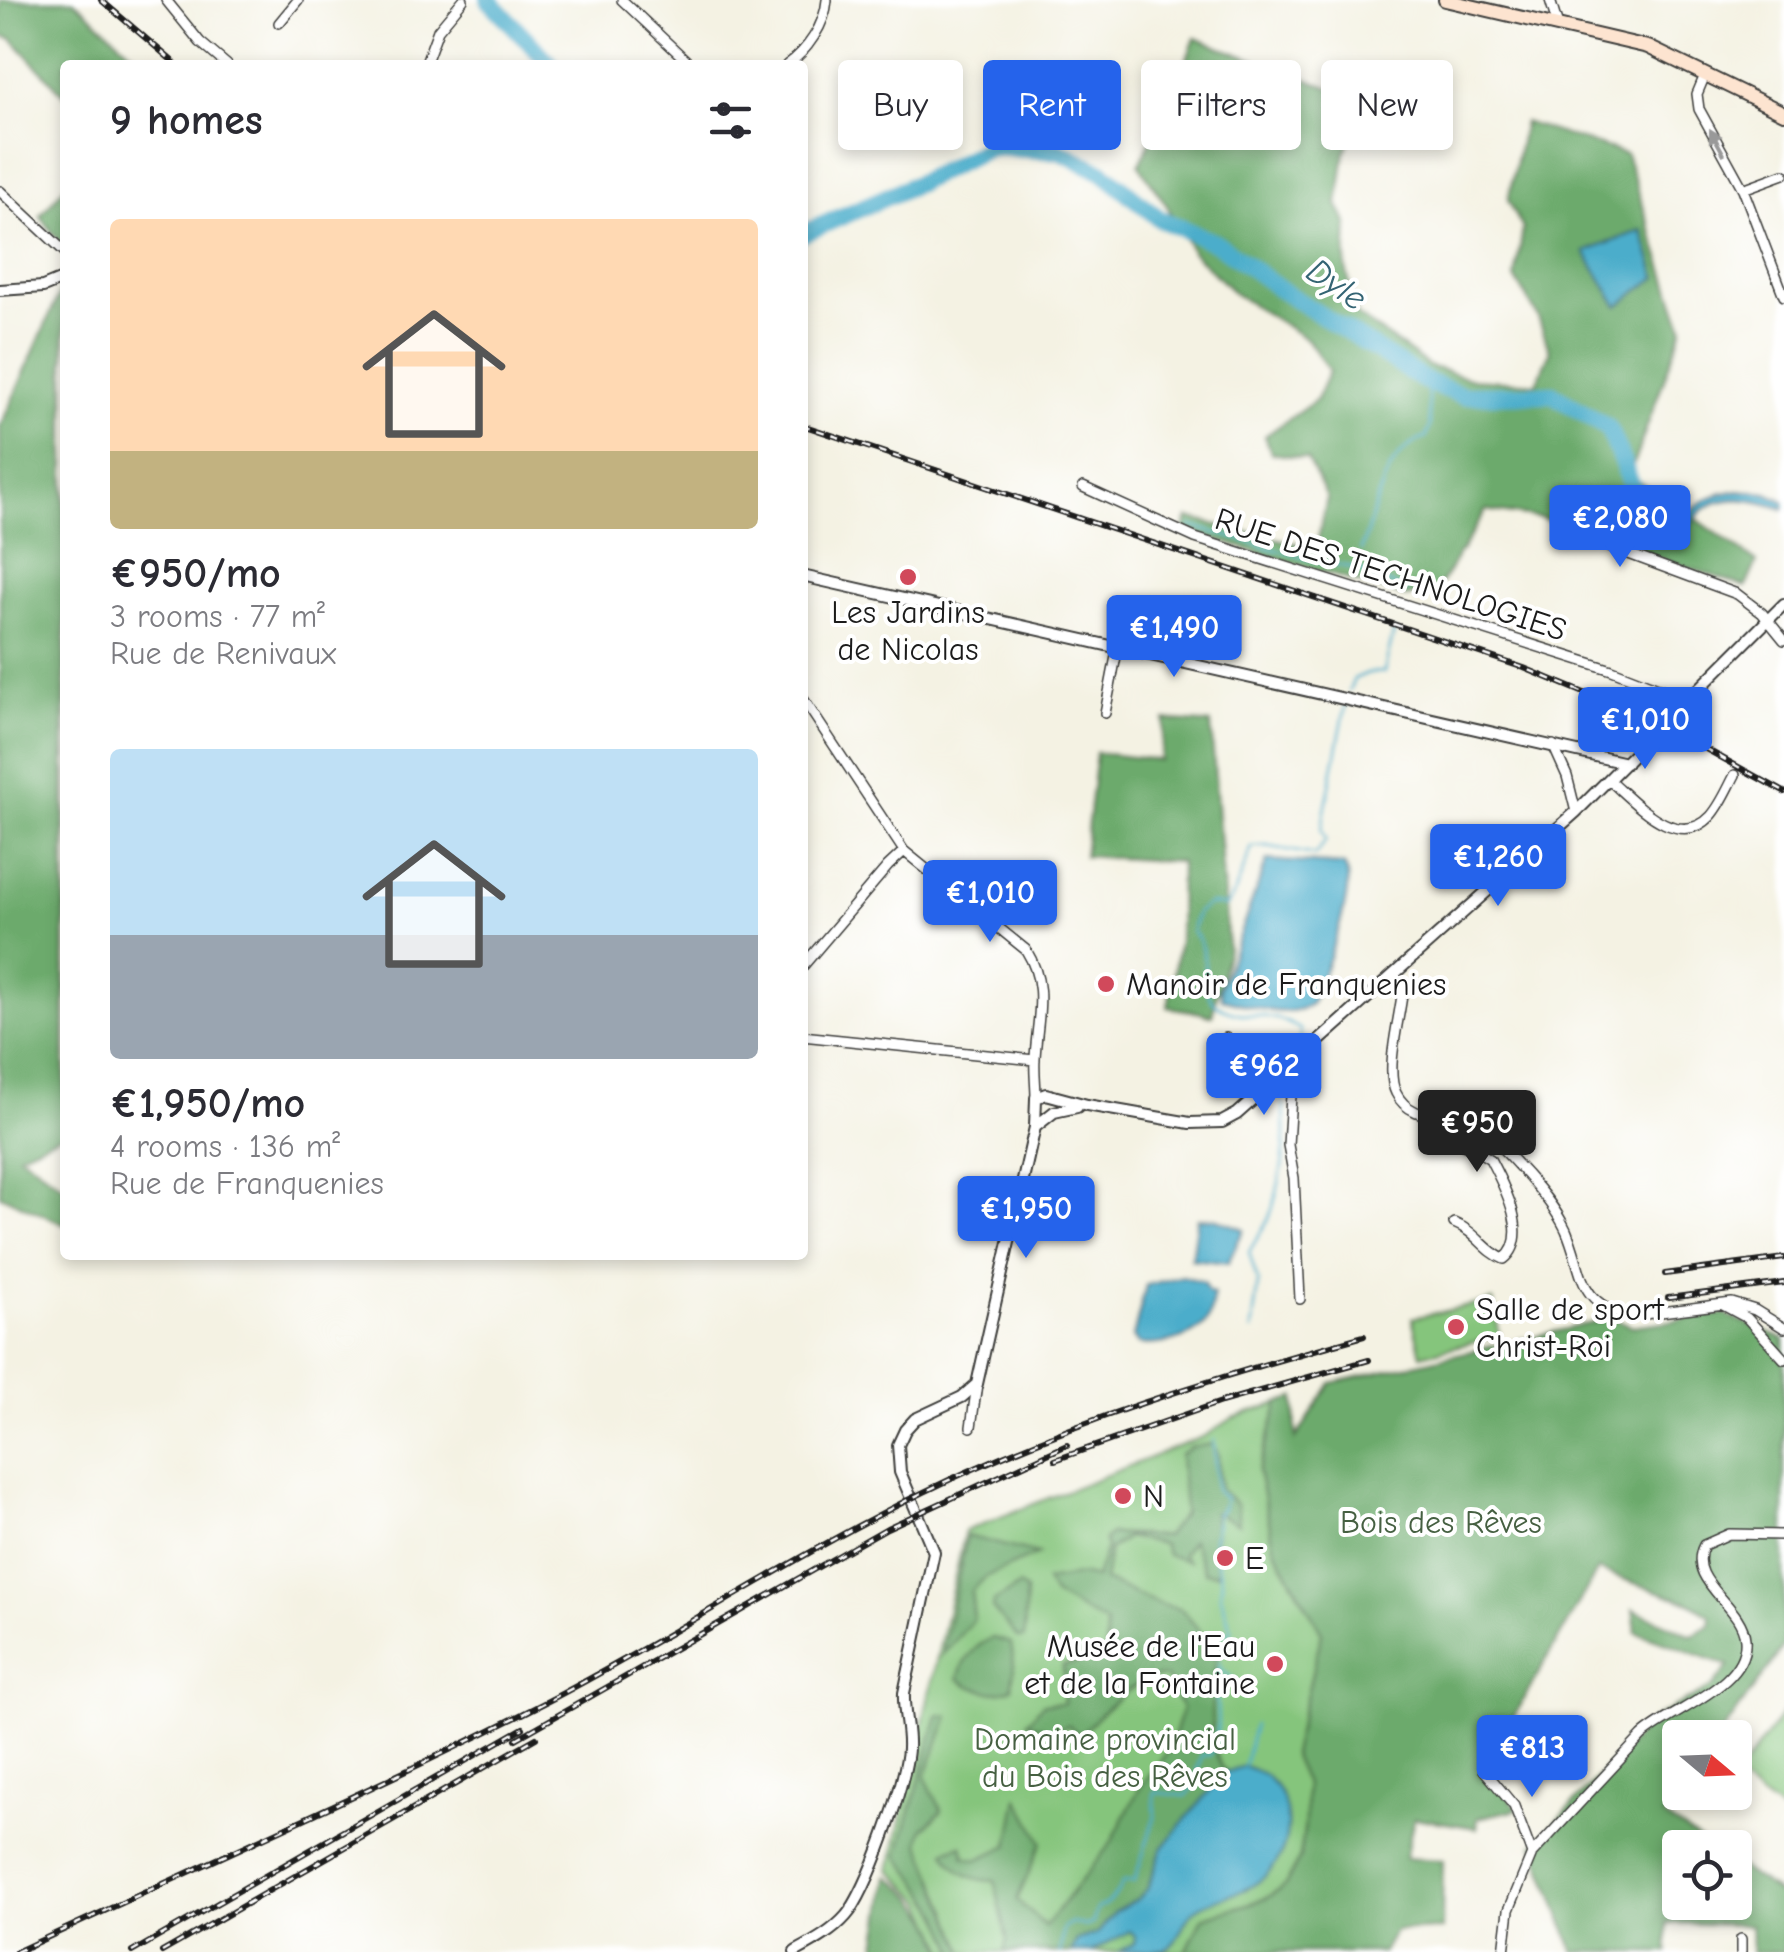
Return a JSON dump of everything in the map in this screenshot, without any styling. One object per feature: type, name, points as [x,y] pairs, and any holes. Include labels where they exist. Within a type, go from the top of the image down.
[{"type":"main road","points":[[1445,0],[1648,47],[1784,114]]},
{"type":"street","points":[[166,0],[220,60]]},
{"type":"street","points":[[279,23],[298,0]]},
{"type":"street","points":[[427,60],[438,30],[464,0]]},
{"type":"street","points":[[622,0],[686,60]]},
{"type":"street","points":[[792,60],[808,46],[827,0]]},
{"type":"street","points":[[1550,0],[1558,26]]},
{"type":"street","points":[[1705,75],[1697,94],[1699,109],[1743,189],[1784,296]]},
{"type":"street","points":[[1743,189],[1784,174]]},
{"type":"street","points":[[0,191],[60,247]]},
{"type":"street","points":[[0,290],[44,287],[60,280]]},
{"type":"street","name":"RUE DES TECHNOLOGIES","points":[[1083,486],[1195,538],[1612,670],[1686,704]]},
{"type":"street","points":[[1591,540],[1737,594],[1769,620],[1784,640]]},
{"type":"street","points":[[808,577],[1626,763]]},
{"type":"street","points":[[1045,1096],[1206,1124],[1222,1122],[1237,1114],[1576,812],[1784,604]]},
{"type":"street","points":[[1105,713],[1118,646]]},
{"type":"street","points":[[808,706],[904,851],[1026,950],[1036,965],[1042,988],[1034,1060],[1045,1096],[1045,1113],[1035,1127],[977,1384],[971,1427]]},
{"type":"street","points":[[1554,745],[1576,812]]},
{"type":"street","points":[[1609,780],[1658,821],[1672,828],[1687,828],[1710,817],[1735,775]]},
{"type":"street","points":[[808,960],[904,851]]},
{"type":"street","points":[[1393,977],[1400,983],[1402,995],[1392,1083],[1401,1102],[1424,1116],[1454,1119],[1480,1130],[1519,1166],[1556,1212],[1584,1286],[1608,1308],[1623,1315],[1639,1316],[1732,1303],[1754,1310],[1784,1328]]},
{"type":"street","points":[[808,1037],[1034,1060]]},
{"type":"street","points":[[1226,1038],[1223,1059],[1242,1065],[1266,1089]]},
{"type":"street","points":[[1289,1071],[1292,1079],[1288,1146],[1294,1178],[1300,1298]]},
{"type":"street","points":[[1045,1096],[1045,1113]]},
{"type":"street","points":[[1045,1113],[1086,1106]]},
{"type":"street","points":[[1424,1116],[1444,1138],[1490,1159],[1506,1194],[1517,1240],[1504,1259],[1488,1249],[1477,1235],[1454,1223]]},
{"type":"street","points":[[1722,1305],[1747,1318],[1784,1358]]},
{"type":"street","points":[[795,1952],[836,1926],[858,1899],[904,1769],[908,1746],[902,1711],[904,1693],[934,1552],[900,1472],[898,1445],[915,1419],[962,1397],[977,1384]]},
{"type":"street","points":[[1504,1952],[1509,1910],[1532,1854],[1642,1736],[1661,1720],[1724,1683],[1740,1664],[1744,1632],[1702,1572],[1699,1558],[1704,1545],[1729,1534],[1784,1535]]},
{"type":"street","points":[[1484,1770],[1514,1806],[1532,1854]]},
{"type":"street","points":[[1741,1939],[1741,1952]]},
{"type":"green space","points":[[0,0],[74,0],[140,60],[60,60],[60,91],[12,39],[0,36]]},
{"type":"green space","points":[[1195,38],[1255,60],[1186,60]]},
{"type":"green space","points":[[1301,77],[1321,84],[1321,150],[1346,150],[1338,204],[1348,225],[1346,268],[1357,315],[1429,366],[1473,379],[1536,383],[1550,352],[1538,317],[1515,278],[1523,229],[1508,200],[1524,122],[1626,154],[1683,327],[1629,476],[1757,562],[1746,587],[1540,518],[1486,510],[1437,590],[1405,597],[1184,530],[1188,518],[1316,548],[1327,498],[1307,459],[1271,453],[1265,436],[1316,400],[1329,371],[1308,340],[1235,294],[1192,252],[1139,165],[1146,150],[1301,150]]},
{"type":"green space","points":[[60,192],[60,242],[40,216]]},
{"type":"green space","points":[[60,292],[60,1135],[19,1154],[60,1183],[60,1223],[0,1195],[0,427]]},
{"type":"green space","points":[[1165,720],[1211,724],[1228,949],[1212,1015],[1168,1007],[1179,940],[1180,862],[1084,856],[1096,753],[1160,760]]},
{"type":"green space","name":"Salle de sport Christ-Roi","points":[[1493,1301],[1500,1336],[1421,1355],[1412,1318]]},
{"type":"green space","name":"Bois des Rêves","points":[[1724,1314],[1784,1339],[1784,1646],[1731,1720],[1662,1720],[1662,1810],[1667,1810],[1663,1816],[1684,1830],[1662,1830],[1662,1920],[1752,1920],[1752,1875],[1784,1897],[1784,1952],[1752,1952],[1751,1925],[1667,1923],[1668,1952],[1574,1952],[1534,1845],[1654,1718],[1712,1687],[1729,1666],[1636,1632],[1633,1609],[1692,1635],[1710,1625],[1711,1616],[1690,1603],[1598,1570],[1490,1758],[1487,1769],[1518,1809],[1478,1818],[1477,1828],[1414,1818],[1405,1858],[1443,1860],[1442,1929],[1395,1931],[1383,1952],[1186,1952],[1202,1918],[1267,1898],[1286,1884],[1300,1857],[1306,1786],[1292,1754],[1322,1633],[1275,1549],[1258,1471],[1279,1403],[1295,1397],[1296,1438],[1331,1383],[1614,1318],[1632,1326]]},
{"type":"green space","name":"Domaine provincial du Bois des Rêves","points":[[1279,1403],[1258,1471],[1275,1550],[1322,1633],[1292,1754],[1306,1786],[1305,1824],[1300,1857],[1286,1884],[1267,1898],[1202,1918],[1186,1952],[947,1952],[923,1901],[890,1870],[965,1531],[1205,1436],[1233,1418]]},
{"type":"green space","points":[[1213,1444],[1218,1454],[1220,1489],[1237,1505],[1239,1524],[1214,1512],[1218,1574],[1205,1572],[1192,1540],[1182,1554],[1188,1561],[1167,1555],[1163,1544],[1127,1537],[1109,1550],[1104,1581],[1181,1609],[1218,1652],[1212,1697],[1213,1732],[1219,1762],[1226,1772],[1162,1849],[1148,1888],[1138,1899],[1115,1912],[1098,1933],[1077,1940],[1071,1952],[1004,1952],[1007,1940],[995,1881],[965,1874],[945,1851],[962,1845],[965,1857],[977,1860],[1009,1845],[1018,1798],[1042,1842],[1017,1900],[1045,1926],[1111,1843],[1139,1789],[1170,1748],[1182,1709],[1166,1677],[1153,1678],[1130,1689],[1079,1735],[1069,1725],[1051,1731],[1027,1722],[1043,1704],[1064,1703],[1063,1666],[1105,1655],[1106,1624],[1054,1595],[1046,1581],[1084,1575],[1096,1578],[1106,1547],[1104,1540],[1110,1534],[1166,1536],[1184,1512],[1180,1455],[1191,1447]]},
{"type":"green space","points":[[967,1536],[1038,1554],[987,1576],[971,1591],[974,1619],[942,1655]]},
{"type":"green space","points":[[1019,1586],[1026,1591],[1024,1638],[1018,1638],[992,1608],[993,1602]]},
{"type":"green space","points":[[993,1638],[1011,1643],[1012,1688],[1006,1690],[984,1690],[958,1678],[971,1654]]},
{"type":"green space","points":[[1784,1712],[1784,1814],[1752,1790],[1752,1755]]},
{"type":"green space","points":[[938,1715],[949,1716],[925,1777],[942,1811],[923,1829],[920,1843],[965,1952],[956,1952],[932,1901],[898,1856]]},
{"type":"green space","points":[[888,1876],[923,1908],[945,1952],[876,1952]]},
{"type":"water","points":[[1642,230],[1657,277],[1618,306],[1585,252]]},
{"type":"water","points":[[1738,490],[1767,493],[1784,501],[1784,509],[1751,501],[1718,502],[1699,514],[1672,543],[1655,539],[1657,527],[1669,532],[1703,502]]},
{"type":"water","points":[[1267,860],[1344,865],[1347,877],[1343,912],[1312,1003],[1292,1011],[1268,1010],[1222,999],[1220,988]]},
{"type":"water","points":[[1197,1218],[1214,1218],[1244,1229],[1228,1263],[1191,1259]]},
{"type":"water","points":[[1182,1276],[1203,1282],[1208,1292],[1214,1294],[1208,1319],[1195,1332],[1176,1340],[1138,1344],[1133,1337],[1146,1285]]},
{"type":"water","points":[[1244,1766],[1266,1776],[1284,1802],[1287,1833],[1277,1862],[1267,1874],[1248,1888],[1198,1908],[1165,1950],[1118,1952],[1134,1944],[1136,1937],[1130,1931],[1091,1952],[1071,1952],[1077,1940],[1098,1933],[1115,1912],[1138,1899],[1148,1888],[1162,1849],[1180,1826],[1226,1772]]},
{"type":"waterway","name":"Dyle","points":[[489,0],[546,60]]},
{"type":"waterway","name":"Dyle","points":[[808,231],[990,147],[1059,151],[1102,172],[1160,219],[1218,244],[1281,290],[1427,382],[1462,395],[1553,394],[1608,428],[1649,526],[1675,535]]},
{"type":"waterway","points":[[1361,550],[1390,469],[1411,445],[1426,438],[1430,426],[1427,382]]},
{"type":"waterway","points":[[1191,526],[1354,568],[1407,591]]},
{"type":"waterway","points":[[1349,690],[1354,679],[1384,672],[1394,631]]},
{"type":"waterway","points":[[1293,1058],[1301,1050],[1300,1029],[1278,1019],[1230,1011],[1210,998],[1203,951],[1192,931],[1197,912],[1209,904],[1226,906],[1252,847],[1315,855],[1326,840],[1321,831],[1346,704]]},
{"type":"waterway","points":[[1252,1330],[1258,1282],[1249,1252],[1272,1210],[1279,1181],[1285,1118],[1279,1089]]},
{"type":"waterway","points":[[1214,1440],[1216,1491],[1225,1498],[1217,1514],[1213,1545],[1222,1582],[1220,1595],[1232,1631],[1215,1637],[1213,1642],[1220,1648]]},
{"type":"waterway","points":[[1220,1660],[1220,1668],[1236,1682],[1243,1697]]},
{"type":"waterway","points":[[1060,1952],[1063,1929],[1072,1923],[1093,1923],[1097,1908],[1113,1898],[1123,1881],[1134,1882],[1155,1817],[1154,1792],[1186,1796],[1201,1778],[1197,1769],[1202,1755],[1210,1755],[1217,1734],[1220,1668]]},
{"type":"waterway","points":[[1244,1766],[1254,1724]]},
{"type":"railway","points":[[101,0],[171,60]]},
{"type":"railway","points":[[808,427],[1524,668],[1664,726],[1784,792]]},
{"type":"railway","points":[[1665,1274],[1784,1258]]},
{"type":"railway","points":[[1668,1298],[1784,1283]]},
{"type":"railway","points":[[16,1952],[350,1798],[548,1701],[829,1542],[977,1467],[1140,1404],[1364,1336]]},
{"type":"railway","points":[[1055,1460],[1221,1402],[1369,1360]]},
{"type":"railway","points":[[516,1739],[887,1528],[1067,1445]]},
{"type":"railway","points":[[132,1952],[523,1728]]},
{"type":"railway","points":[[162,1952],[536,1738]]},
{"type":"place","name":"Les Jardins de Nicolas","points":[[908,577]]},
{"type":"place","name":"Manoir de Franquenies","points":[[1106,984]]},
{"type":"place","name":"Salle de sport Christ-Roi","points":[[1456,1327]]},
{"type":"place","name":"N","points":[[1123,1496]]},
{"type":"place","name":"E","points":[[1225,1558]]},
{"type":"place","name":"Musée de l'Eau et de la Fontaine","points":[[1275,1664]]}]
